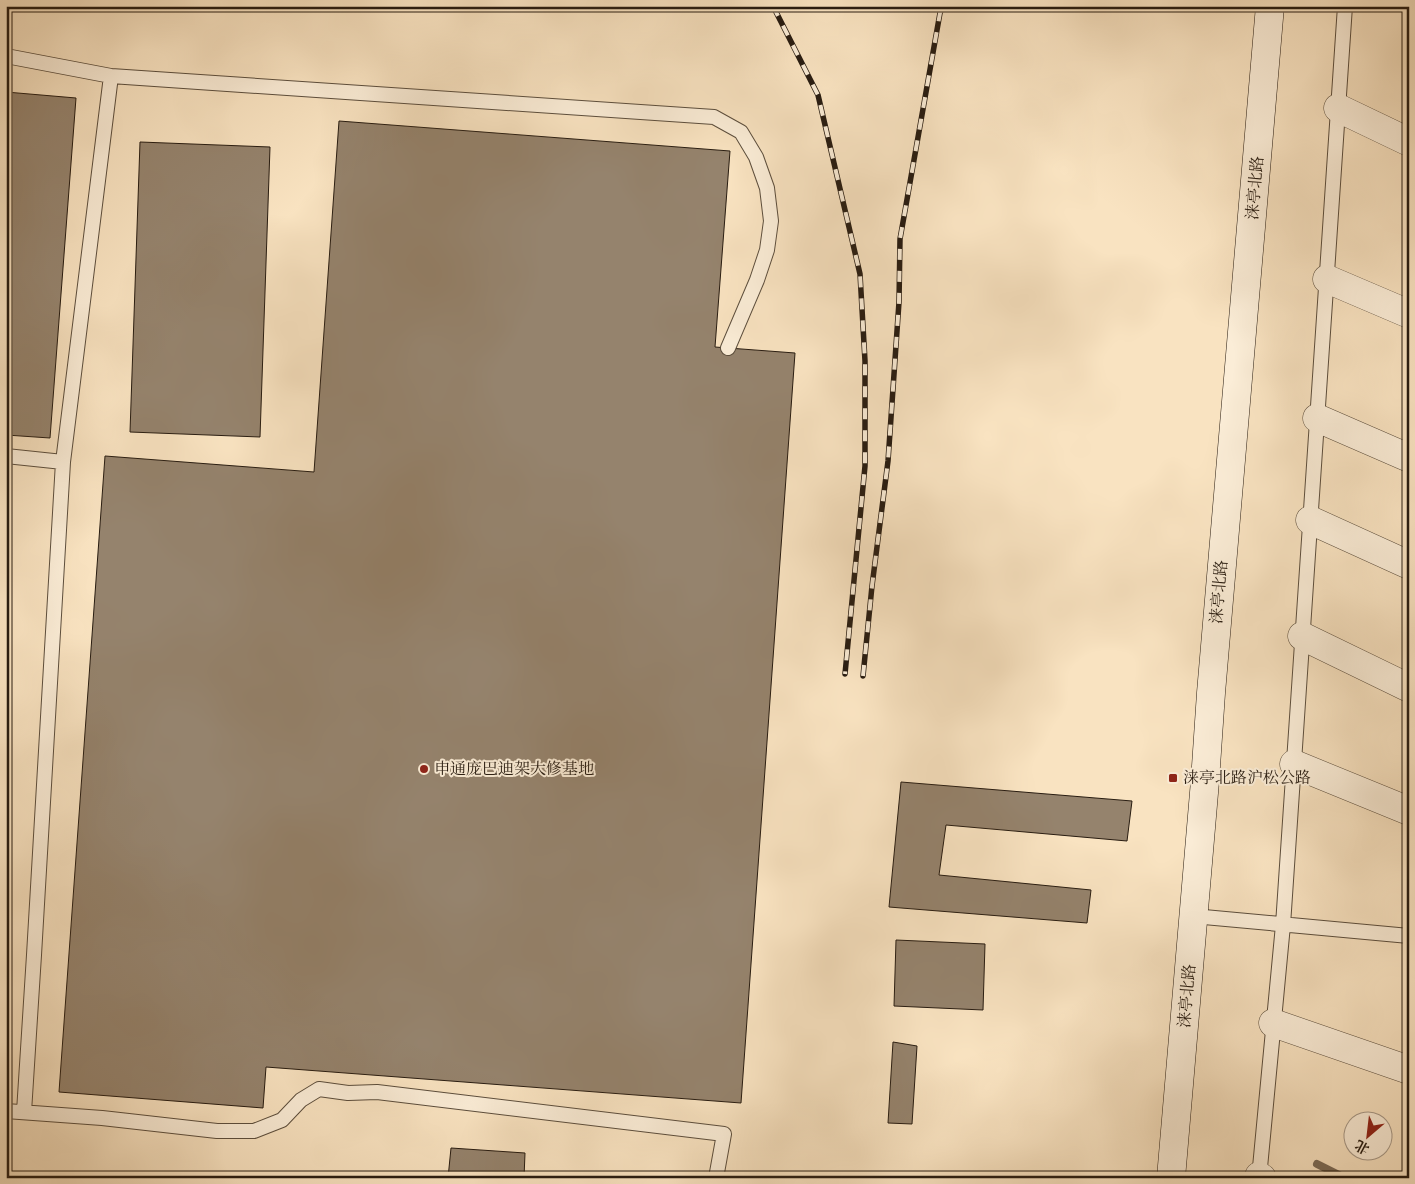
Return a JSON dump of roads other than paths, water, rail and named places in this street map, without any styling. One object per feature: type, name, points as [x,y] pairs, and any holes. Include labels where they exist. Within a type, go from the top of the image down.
[{"type":"street","name":"涞亭北路","points":[[1171,1178],[1270,6]]},
{"type":"street","points":[[1338,108],[1409,142]]},
{"type":"street","points":[[1327,279],[1409,314]]},
{"type":"street","points":[[1317,418],[1409,458]]},
{"type":"street","points":[[1310,520],[1409,565]]},
{"type":"street","points":[[1302,636],[1409,688]]},
{"type":"street","points":[[1294,764],[1409,810]]},
{"type":"street","points":[[1273,1024],[1409,1070]]},
{"type":"lane","points":[[1260,1177],[1283,924],[1345,6]]},
{"type":"lane","points":[[6,56],[110,76],[714,117],[741,132],[756,157],[767,188],[771,221],[767,250],[757,280],[728,348]]},
{"type":"lane","points":[[24,1112],[64,462],[110,76]]},
{"type":"lane","points":[[6,456],[64,462]]},
{"type":"lane","points":[[1193,916],[1409,936]]},
{"type":"lane","points":[[6,1111],[102,1118],[217,1130],[254,1131],[282,1120],[301,1100],[319,1089],[377,1092],[724,1134],[716,1178]]},
{"type":"waterway","points":[[1317,1164],[1345,1178]]},
{"type":"railway","points":[[773,6],[818,95],[860,274],[865,361],[865,466],[845,674]]},
{"type":"railway","points":[[863,676],[888,461],[899,302],[900,239],[940,13],[943,6]]},
{"type":"place","name":"申通庞巴迪架大修基地","points":[[424,769]]},
{"type":"place","name":"涞亭北路沪松公路","points":[[1173,778]]}]
